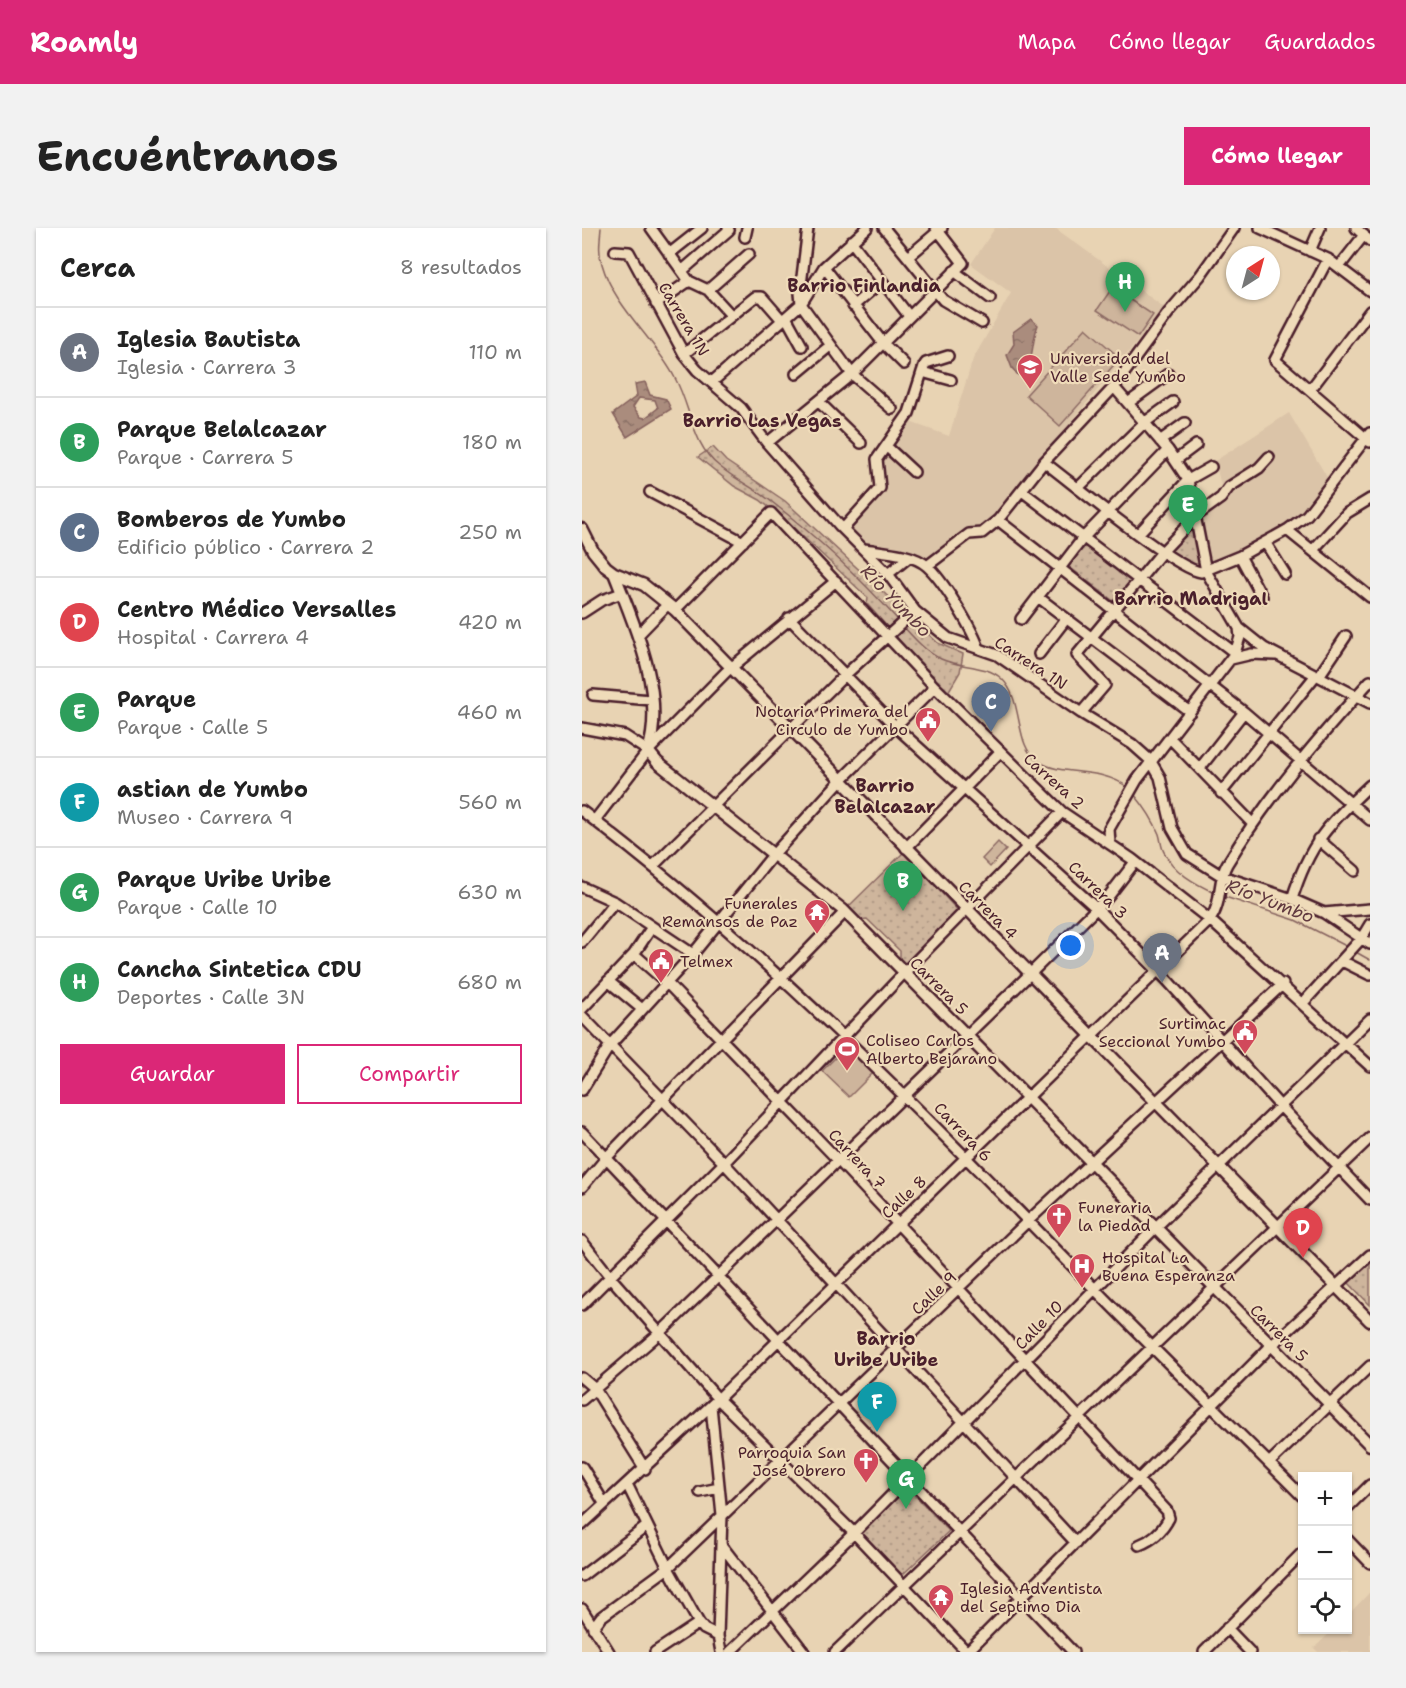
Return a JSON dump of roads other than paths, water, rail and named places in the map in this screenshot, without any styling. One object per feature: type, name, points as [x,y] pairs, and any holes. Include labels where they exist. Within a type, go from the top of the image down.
[{"type":"main road","name":"Carrera 4","points":[[582,529],[593,551],[614,573],[644,585],[671,607],[1370,1321]]},
{"type":"main road","points":[[614,573],[639,634],[651,700],[653,727],[648,751]]},
{"type":"main road","name":"Carrera 5","points":[[648,751],[845,912],[1212,1288],[1370,1445]]},
{"type":"street","points":[[651,228],[689,281],[708,290],[730,315]]},
{"type":"street","points":[[669,254],[702,228]]},
{"type":"street","points":[[808,228],[800,293],[801,304],[852,375],[892,409]]},
{"type":"street","points":[[712,382],[801,304],[825,267],[867,228]]},
{"type":"street","points":[[884,228],[943,300],[982,323]]},
{"type":"street","points":[[927,566],[969,534],[982,533],[998,520],[1044,462],[1114,387],[1234,228]]},
{"type":"street","points":[[1260,228],[1328,259],[1370,291]]},
{"type":"street","points":[[1310,251],[1320,228]]},
{"type":"street","points":[[1339,267],[1367,238],[1356,228]]},
{"type":"street","points":[[683,270],[728,229]]},
{"type":"street","points":[[767,443],[820,403],[852,375],[963,263],[939,229],[908,257]]},
{"type":"street","points":[[852,241],[881,282],[909,315]]},
{"type":"street","name":"Carrera 1N","points":[[615,251],[629,252],[684,354],[741,408],[767,443],[843,529],[888,574],[914,612],[948,638],[978,646],[997,655],[1081,713],[1132,744],[1150,760],[1160,777],[1172,828],[1187,854],[1221,876],[1292,899],[1324,913],[1363,942]]},
{"type":"street","points":[[708,290],[749,254]]},
{"type":"street","points":[[1044,462],[1162,552],[1194,571],[1206,571],[1240,556],[1287,530],[1307,515],[1321,500],[1369,438],[1275,360],[1328,259]]},
{"type":"street","points":[[825,267],[883,343],[904,364]]},
{"type":"street","points":[[954,272],[990,298]]},
{"type":"street","points":[[656,304],[689,281]]},
{"type":"street","points":[[853,306],[881,282]]},
{"type":"street","points":[[684,354],[755,297],[762,297],[784,319],[802,346]]},
{"type":"street","points":[[1310,390],[1370,310]]},
{"type":"street","points":[[796,374],[831,345]]},
{"type":"street","points":[[843,529],[880,488],[877,459],[909,413],[927,363],[948,356]]},
{"type":"street","points":[[922,372],[951,380]]},
{"type":"street","points":[[1128,403],[1168,374]]},
{"type":"street","points":[[1114,387],[1176,460],[1188,480],[1206,571],[1239,628],[1248,638],[1370,704]]},
{"type":"street","points":[[1078,488],[1144,423],[1173,402]]},
{"type":"street","points":[[820,403],[861,443]]},
{"type":"street","points":[[1160,441],[1185,423]]},
{"type":"street","points":[[1176,460],[1196,445]]},
{"type":"street","points":[[886,446],[914,472]]},
{"type":"street","points":[[1021,619],[1083,538],[1168,450]]},
{"type":"street","points":[[1081,713],[1106,685],[1077,656],[1093,640],[1162,552],[1196,516],[1221,498],[1229,487],[1259,468],[1269,457]]},
{"type":"street","points":[[1139,533],[1188,480],[1211,467]]},
{"type":"street","points":[[1022,491],[1233,656],[1252,654],[1280,656]]},
{"type":"street","points":[[639,634],[743,542],[651,492]]},
{"type":"street","points":[[1313,550],[1347,513],[1368,502]]},
{"type":"street","name":"Carrera 2","points":[[743,542],[771,513],[935,687],[1062,812],[1135,862],[1210,920],[1347,1042],[1370,1066]]},
{"type":"street","points":[[998,520],[1244,712],[1299,762],[1370,820]]},
{"type":"street","points":[[1287,530],[1369,594]]},
{"type":"street","points":[[1265,542],[1285,574]]},
{"type":"street","points":[[864,549],[909,557],[927,566],[970,628],[978,646]]},
{"type":"street","points":[[1240,556],[1262,597]]},
{"type":"street","points":[[888,574],[909,557]]},
{"type":"street","points":[[595,820],[648,751],[730,668],[836,581]]},
{"type":"street","points":[[582,613],[602,600],[622,593]]},
{"type":"street","points":[[1038,597],[1190,712]]},
{"type":"street","points":[[653,867],[844,676],[914,612]]},
{"type":"street","name":"Carrera 3","points":[[789,618],[896,727],[1096,908],[1370,1200]]},
{"type":"street","points":[[1040,654],[1066,619]]},
{"type":"street","points":[[1110,844],[1109,830],[1126,798],[1150,760],[1170,738],[1233,656],[1240,637],[1239,628]]},
{"type":"street","points":[[1221,793],[1346,636]]},
{"type":"street","points":[[1221,876],[1253,824],[1299,762],[1370,681]]},
{"type":"street","points":[[582,1090],[610,1045],[693,954],[773,855],[840,782],[935,687]]},
{"type":"street","points":[[593,695],[651,700]]},
{"type":"street","points":[[1200,768],[1244,712]]},
{"type":"street","points":[[582,728],[625,736],[648,751]]},
{"type":"street","points":[[1170,738],[1253,824]]},
{"type":"street","points":[[906,849],[1000,752]]},
{"type":"street","points":[[1292,899],[1306,858],[1318,839],[1349,804],[1370,785]]},
{"type":"street","name":"Carrera 6","points":[[582,811],[718,921],[783,979],[905,1095],[1151,1347],[1298,1492]]},
{"type":"street","points":[[582,1305],[667,1222],[904,972],[1031,847],[1062,812]]},
{"type":"street","points":[[1094,833],[1109,830]]},
{"type":"street","points":[[1318,839],[1355,871]]},
{"type":"street","points":[[582,1400],[661,1332],[1030,974],[1096,908],[1135,862]]},
{"type":"street","name":"Calle 8","points":[[582,1525],[715,1403],[967,1158],[1025,1097],[1210,920],[1218,906],[1222,887],[1221,876]]},
{"type":"street","points":[[582,887],[615,902],[693,954]]},
{"type":"street","points":[[582,942],[615,902]]},
{"type":"street","points":[[1324,913],[1370,909]]},
{"type":"street","points":[[582,1187],[663,1098],[783,979],[845,912]]},
{"type":"street","points":[[1303,1003],[1344,958],[1363,942],[1370,924]]},
{"type":"street","points":[[582,1010],[634,954],[652,927]]},
{"type":"street","name":"Carrera 7","points":[[634,954],[667,983],[837,1159],[1167,1511],[1169,1518],[1152,1539],[1139,1545]]},
{"type":"street","points":[[1344,958],[1370,975]]},
{"type":"street","points":[[609,981],[642,1009]]},
{"type":"street","name":"Calle 9","points":[[593,1628],[601,1617],[668,1568],[781,1462],[1028,1221],[1283,984]]},
{"type":"street","points":[[582,1016],[724,1163],[1076,1543]]},
{"type":"street","name":"Calle 10","points":[[730,1652],[854,1533],[1155,1228],[1370,1019]]},
{"type":"street","points":[[582,1132],[1073,1652]]},
{"type":"street","points":[[835,1652],[1370,1138]]},
{"type":"street","points":[[582,1241],[611,1278],[661,1332],[715,1403],[781,1462],[854,1533],[967,1652],[1271,1346],[1370,1255]]},
{"type":"street","points":[[1269,1463],[1370,1366]]},
{"type":"street","points":[[582,1378],[595,1389],[645,1469]]},
{"type":"street","points":[[715,1403],[722,1515],[718,1636],[721,1652]]},
{"type":"street","points":[[582,1467],[604,1503]]},
{"type":"street","points":[[627,1484],[668,1568],[699,1623],[704,1629],[718,1636]]},
{"type":"street","points":[[1352,1502],[1370,1485]]},
{"type":"street","points":[[700,1492],[719,1488]]},
{"type":"street","points":[[582,1576],[647,1526]]},
{"type":"street","points":[[1352,1545],[1370,1563]]},
{"type":"street","points":[[722,1546],[804,1652]]},
{"type":"street","points":[[1204,1652],[1298,1557]]},
{"type":"street","points":[[584,1613],[601,1617]]},
{"type":"street","points":[[584,1613],[609,1652]]},
{"type":"street","points":[[655,1652],[699,1623]]},
{"type":"street","points":[[1227,1628],[1250,1652]]},
{"type":"water","points":[[1031,319],[1038,325],[1029,366],[1025,375],[1018,375],[1012,368],[1007,355],[1014,344],[1013,332]]},
{"type":"water","points":[[645,382],[650,395],[666,399],[671,409],[627,437],[613,414],[637,396],[635,384]],"holes":[[[639,398],[655,400],[658,408],[645,418],[641,417],[633,407]]]},
{"type":"waterway","name":"Río Yumbo","points":[[601,228],[600,255],[608,280],[625,309],[667,364],[680,389],[697,437],[710,457],[719,466],[766,497],[805,529],[853,573],[898,620]]},
{"type":"waterway","name":"Río Yumbo","points":[[903,626],[930,653],[948,662],[981,668],[1002,679],[1014,699],[1025,745],[1038,761],[1059,769],[1106,776],[1129,788]]},
{"type":"waterway","name":"Río Yumbo","points":[[1134,794],[1154,823],[1163,850],[1173,866],[1193,881],[1215,893]]},
{"type":"waterway","name":"Río Yumbo","points":[[1222,896],[1295,920],[1348,947]]},
{"type":"waterway","name":"Río Yumbo","points":[[1354,951],[1370,960]]},
{"type":"place","name":"Cancha Sintetica CDU","points":[[1125,312]]},
{"type":"place","name":"Universidad del Valle Sede Yumbo","points":[[1030,390]]},
{"type":"place","name":"Parque","points":[[1188,535]]},
{"type":"place","name":"Bomberos de Yumbo","points":[[991,732]]},
{"type":"place","name":"Notaria Primera del Circulo de Yumbo","points":[[928,743]]},
{"type":"place","name":"Parque Belalcazar","points":[[903,911]]},
{"type":"place","name":"Funerales Remansos de Paz","points":[[817,935]]},
{"type":"place","name":"Iglesia Bautista","points":[[1162,983]]},
{"type":"place","name":"Telmex","points":[[661,984]]},
{"type":"place","name":"Surtimac Seccional Yumbo","points":[[1245,1055]]},
{"type":"place","name":"Coliseo Carlos Alberto Bejarano","points":[[847,1072]]},
{"type":"place","name":"Funeraria la Piedad","points":[[1059,1239]]},
{"type":"place","name":"Centro Médico Versalles","points":[[1303,1258]]},
{"type":"place","name":"Hospital La Buena Esperanza","points":[[1082,1289]]},
{"type":"place","name":"astian de Yumbo","points":[[877,1432]]},
{"type":"place","name":"Parroquia San José Obrero","points":[[866,1484]]},
{"type":"place","name":"Parque Uribe Uribe","points":[[906,1509]]},
{"type":"place","name":"Iglesia Adventista del Septimo Dia","points":[[941,1620]]},
{"type":"district","name":"Barrio Finlandia","points":[[864,286]]},
{"type":"district","name":"Barrio Las Vegas","points":[[762,421]]},
{"type":"district","name":"Barrio Madrigal","points":[[1191,599]]},
{"type":"district","name":"Barrio Belalcazar","points":[[885,796]]},
{"type":"district","name":"Barrio Uribe Uribe","points":[[886,1349]]}]
